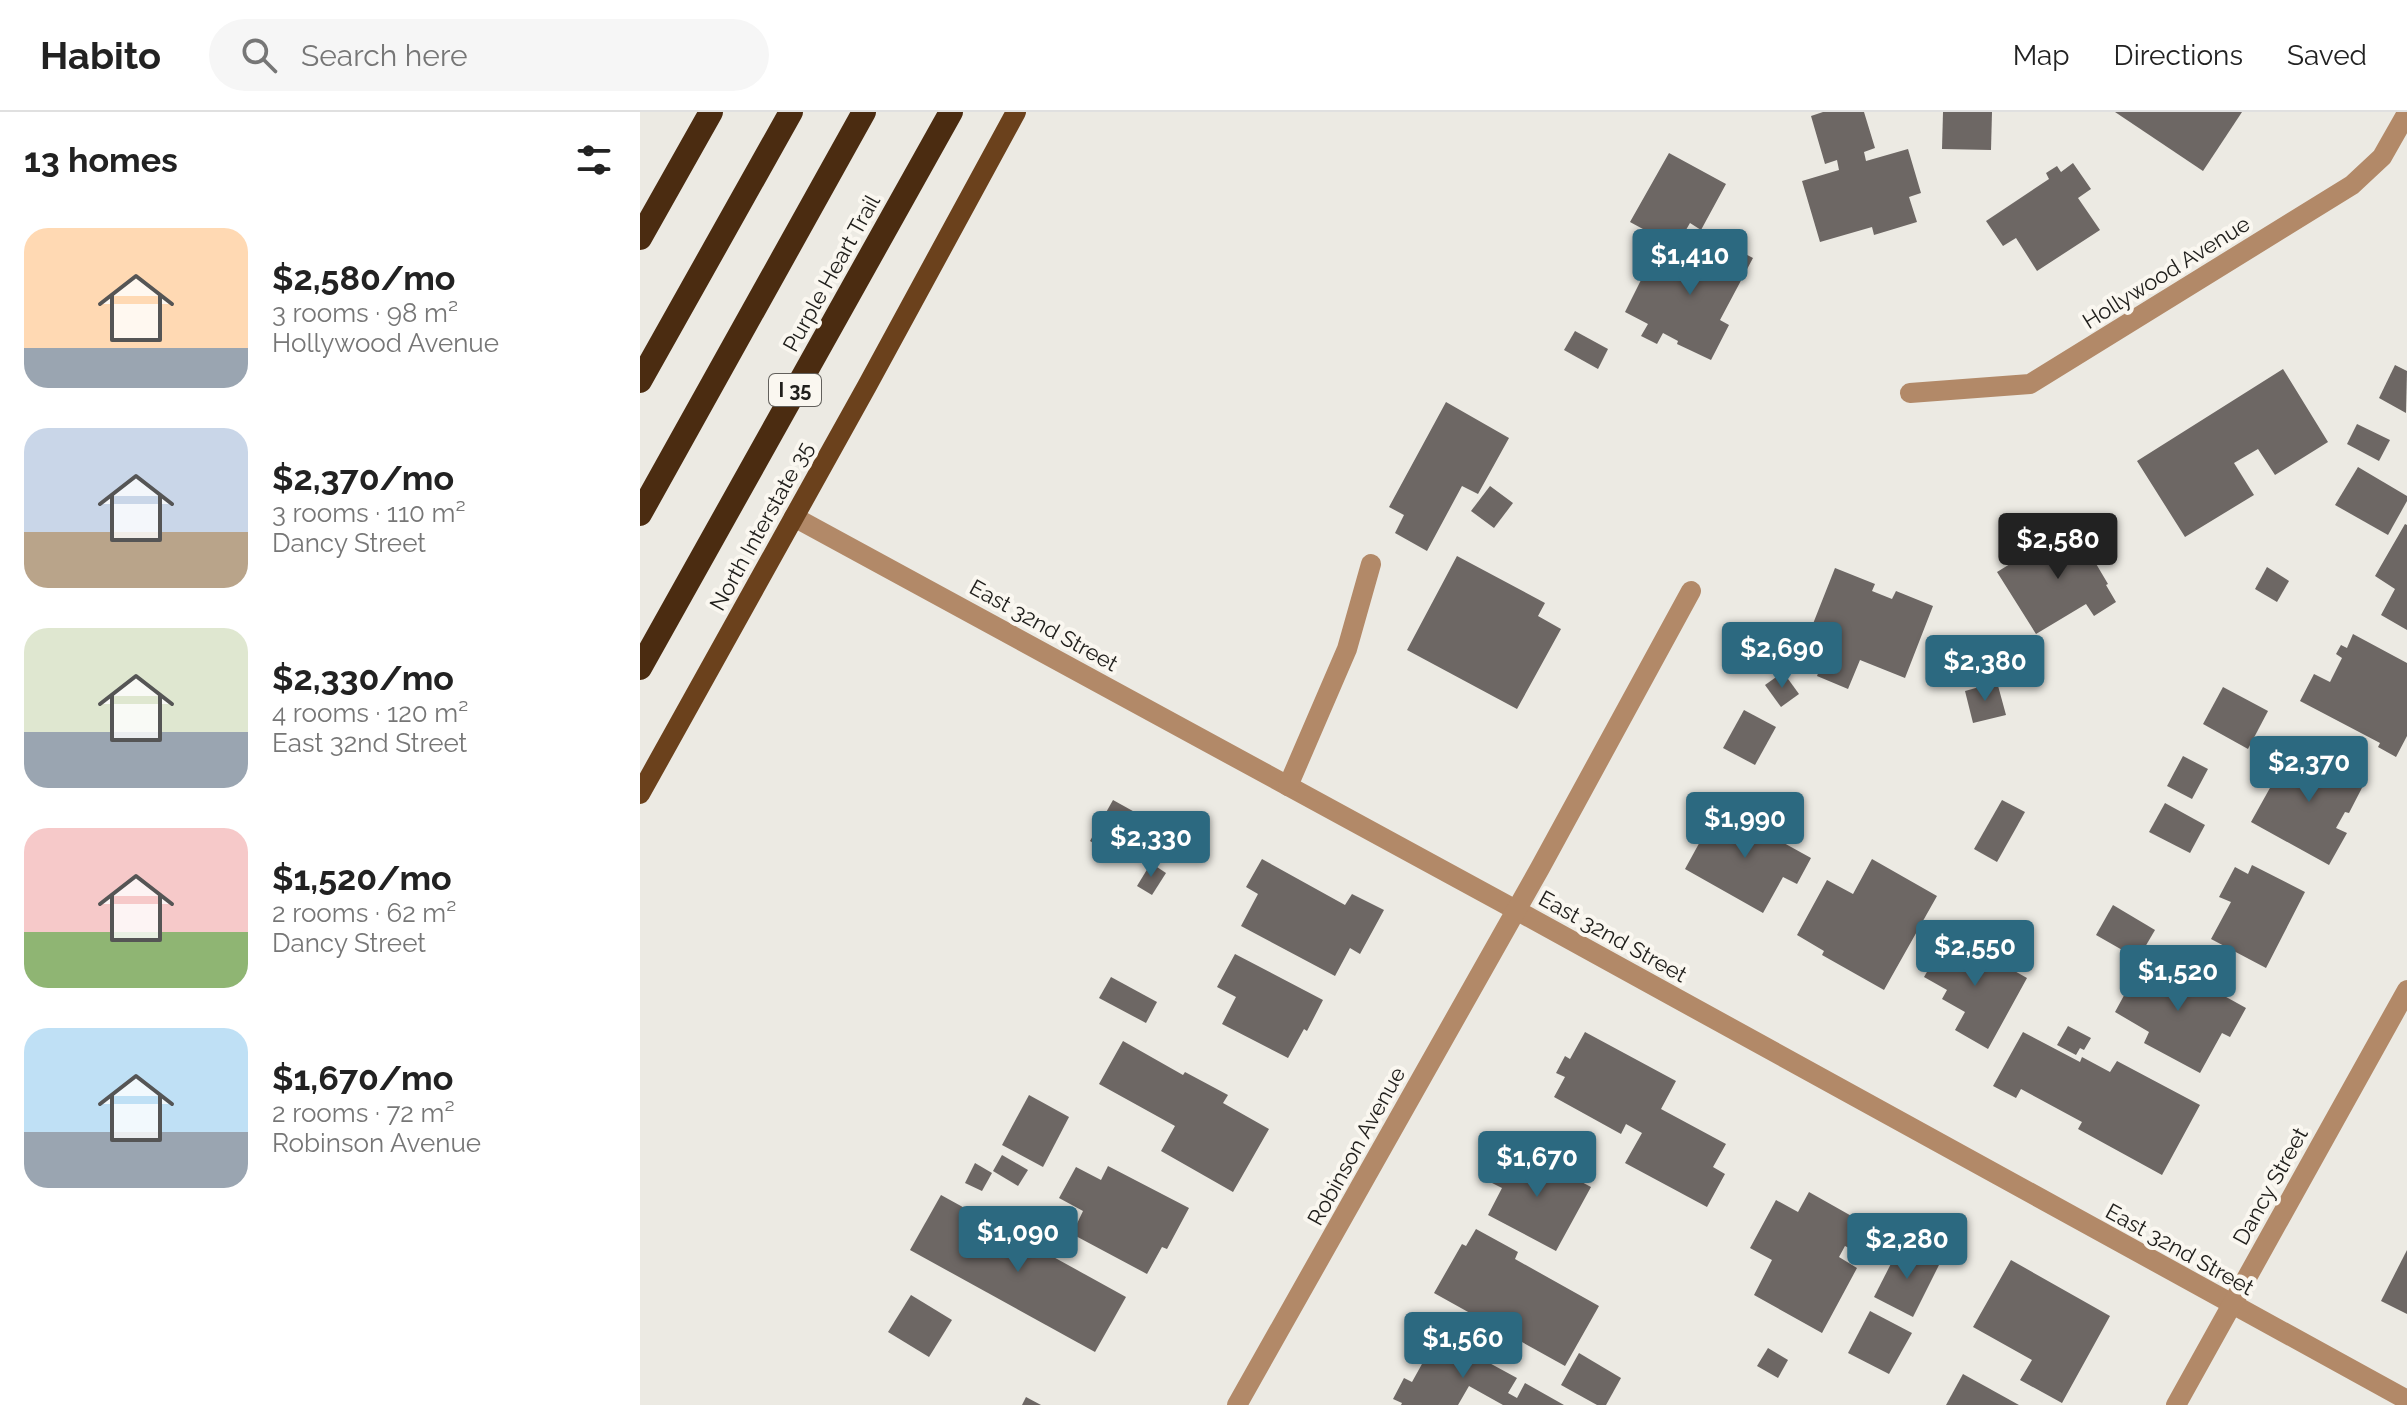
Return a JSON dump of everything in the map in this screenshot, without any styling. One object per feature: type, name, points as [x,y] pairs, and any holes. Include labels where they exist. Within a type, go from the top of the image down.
[{"type":"highway","points":[[640,238],[711,112]]},
{"type":"highway","points":[[640,381],[791,112]]},
{"type":"highway","points":[[640,514],[864,112]]},
{"type":"highway","name":"Purple Heart Trail","points":[[640,668],[951,112]]},
{"type":"main road","name":"North Interstate 35","points":[[640,794],[1016,112]]},
{"type":"street","name":"Hollywood Avenue","points":[[1910,393],[2030,384],[2352,185],[2382,157],[2407,113]]},
{"type":"street","name":"East 32nd Street","points":[[794,517],[2407,1400]]},
{"type":"street","points":[[1288,786],[1347,649],[1371,564]]},
{"type":"street","name":"Robinson Avenue","points":[[1237,1405],[1516,910],[1691,591]]},
{"type":"street","name":"Dancy Street","points":[[2176,1405],[2407,990]]},
{"type":"building","points":[[1823,112],[1864,112],[1875,148],[1864,152],[1866,161],[1908,149],[1921,193],[1909,197],[1917,222],[1874,235],[1872,227],[1820,242],[1802,181],[1839,170],[1837,160],[1825,164],[1811,116]]},
{"type":"building","points":[[1943,112],[1992,112],[1991,150],[1942,149]]},
{"type":"building","points":[[2115,112],[2242,112],[2203,171]]},
{"type":"building","points":[[1669,153],[1726,184],[1701,230],[1690,223],[1676,247],[1630,222]]},
{"type":"building","points":[[2073,163],[2091,189],[2078,198],[2100,230],[2037,271],[2016,238],[2003,246],[1986,221],[2049,179],[2046,173],[2057,166],[2061,172]]},
{"type":"building","points":[[1711,236],[1753,258],[1720,320],[1729,325],[1711,360],[1677,344],[1678,341],[1663,333],[1657,344],[1641,336],[1648,324],[1625,312],[1655,252],[1693,271]]},
{"type":"building","points":[[1575,331],[1608,349],[1598,369],[1564,350]]},
{"type":"building","points":[[2395,365],[2407,371],[2406,413],[2379,398]]},
{"type":"building","points":[[2283,369],[2328,442],[2275,475],[2258,449],[2234,463],[2254,495],[2185,537],[2137,461]]},
{"type":"building","points":[[1446,402],[1509,438],[1478,494],[1462,486],[1427,551],[1395,533],[1404,515],[1389,507]]},
{"type":"building","points":[[2357,424],[2390,440],[2379,461],[2347,444]]},
{"type":"building","points":[[2358,467],[2407,496],[2388,535],[2335,505]]},
{"type":"building","points":[[1490,486],[1513,503],[1494,528],[1471,511]]},
{"type":"building","points":[[2405,524],[2407,630],[2381,615],[2395,589],[2375,576]]},
{"type":"building","points":[[2086,529],[2103,557],[2095,562],[2116,602],[2094,616],[2086,604],[2036,634],[1997,572],[2059,534],[2065,543]]},
{"type":"building","points":[[1457,556],[1545,603],[1538,616],[1561,629],[1517,709],[1407,650]]},
{"type":"building","points":[[2267,567],[2289,581],[2277,602],[2255,589]]},
{"type":"building","points":[[1835,568],[1875,584],[1872,591],[1892,599],[1896,591],[1933,606],[1905,678],[1860,660],[1848,689],[1817,676],[1828,648],[1807,639]]},
{"type":"building","points":[[2353,634],[2407,663],[2407,736],[2396,757],[2378,747],[2380,743],[2300,701],[2314,674],[2330,682],[2342,658],[2336,654],[2341,645],[2347,648]]},
{"type":"building","points":[[1783,672],[1799,694],[1781,707],[1765,685]]},
{"type":"building","points":[[1997,682],[2006,715],[1973,723],[1965,691]]},
{"type":"building","points":[[2223,687],[2268,711],[2248,749],[2203,724]]},
{"type":"building","points":[[1744,710],[1776,727],[1755,765],[1723,748]]},
{"type":"building","points":[[2295,743],[2365,782],[2349,813],[2345,812],[2336,828],[2347,833],[2329,865],[2251,822]]},
{"type":"building","points":[[2183,756],[2208,769],[2192,799],[2167,786]]},
{"type":"building","points":[[1113,800],[1140,815],[1117,857],[1090,841]]},
{"type":"building","points":[[2002,800],[2025,812],[1997,862],[1974,849]]},
{"type":"building","points":[[2165,803],[2205,825],[2190,853],[2149,832]]},
{"type":"building","points":[[1719,807],[1811,858],[1797,884],[1783,877],[1763,913],[1685,869]]},
{"type":"building","points":[[1262,859],[1345,905],[1352,894],[1384,910],[1360,954],[1350,948],[1335,976],[1241,926],[1258,894],[1246,887]]},
{"type":"building","points":[[1872,859],[1937,896],[1884,990],[1822,955],[1824,951],[1797,935],[1827,880],[1853,894]]},
{"type":"building","points":[[1151,863],[1166,873],[1152,895],[1137,886]]},
{"type":"building","points":[[2252,865],[2305,892],[2266,968],[2211,939],[2231,902],[2219,897],[2235,867],[2248,874]]},
{"type":"building","points":[[2113,905],[2155,930],[2138,959],[2096,935]]},
{"type":"building","points":[[1949,934],[2027,978],[1988,1049],[1955,1030],[1965,1012],[1942,999],[1947,990],[1924,977]]},
{"type":"building","points":[[2147,953],[2246,1008],[2230,1037],[2222,1033],[2200,1073],[2144,1043],[2149,1032],[2115,1012]]},
{"type":"building","points":[[1235,954],[1323,1000],[1288,1058],[1222,1024],[1236,997],[1217,987]]},
{"type":"building","points":[[1111,977],[1157,1002],[1146,1023],[1099,998]]},
{"type":"building","points":[[2068,1026],[2091,1038],[2084,1050],[2080,1048],[2076,1055],[2057,1045]]},
{"type":"building","points":[[1585,1032],[1676,1081],[1661,1109],[1726,1144],[1713,1167],[1725,1174],[1707,1207],[1625,1163],[1642,1133],[1626,1124],[1621,1134],[1554,1097],[1565,1077],[1556,1073],[1565,1056],[1570,1059]]},
{"type":"building","points":[[2023,1032],[2080,1062],[2082,1057],[2110,1072],[2117,1061],[2200,1105],[2162,1175],[2078,1129],[2082,1122],[2021,1089],[2016,1098],[1993,1086]]},
{"type":"building","points":[[1123,1041],[1183,1075],[1185,1072],[1228,1095],[1223,1103],[1269,1129],[1233,1192],[1161,1151],[1175,1126],[1099,1084]]},
{"type":"building","points":[[1029,1095],[1069,1117],[1043,1167],[1002,1145]]},
{"type":"building","points":[[1522,1150],[1591,1187],[1556,1251],[1488,1215],[1502,1188],[1488,1181],[1499,1162],[1512,1169]]},
{"type":"building","points":[[1002,1155],[1028,1170],[1018,1186],[993,1171]]},
{"type":"building","points":[[975,1163],[992,1173],[982,1191],[965,1183]]},
{"type":"building","points":[[1108,1166],[1189,1208],[1167,1249],[1162,1247],[1147,1274],[1072,1234],[1083,1211],[1059,1198],[1076,1167],[1101,1180]]},
{"type":"building","points":[[1809,1192],[1878,1231],[1864,1256],[1845,1246],[1839,1257],[1857,1268],[1822,1333],[1754,1295],[1772,1260],[1750,1248],[1776,1200],[1798,1212]]},
{"type":"building","points":[[941,1195],[1126,1297],[1095,1352],[910,1250]]},
{"type":"building","points":[[1476,1229],[1518,1252],[1515,1259],[1599,1306],[1565,1366],[1434,1293],[1462,1244],[1466,1246]]},
{"type":"building","points":[[1900,1246],[1939,1265],[1913,1317],[1874,1297]]},
{"type":"building","points":[[2407,1250],[2407,1314],[2381,1301]]},
{"type":"building","points":[[2011,1260],[2110,1316],[2062,1403],[2020,1380],[2032,1360],[1973,1327]]},
{"type":"building","points":[[911,1295],[952,1320],[929,1357],[888,1332]]},
{"type":"building","points":[[1870,1311],[1912,1333],[1889,1374],[1848,1353]]},
{"type":"building","points":[[1438,1335],[1517,1378],[1508,1393],[1517,1398],[1525,1383],[1564,1405],[1503,1405],[1469,1386],[1458,1405],[1401,1405],[1393,1399],[1404,1378],[1412,1382]]},
{"type":"building","points":[[1768,1348],[1788,1360],[1778,1378],[1757,1366]]},
{"type":"building","points":[[1579,1353],[1621,1378],[1606,1405],[1597,1405],[1561,1385]]},
{"type":"building","points":[[1963,1374],[2019,1405],[1946,1405]]},
{"type":"building","points":[[1026,1397],[1041,1405],[1022,1405]]}]
